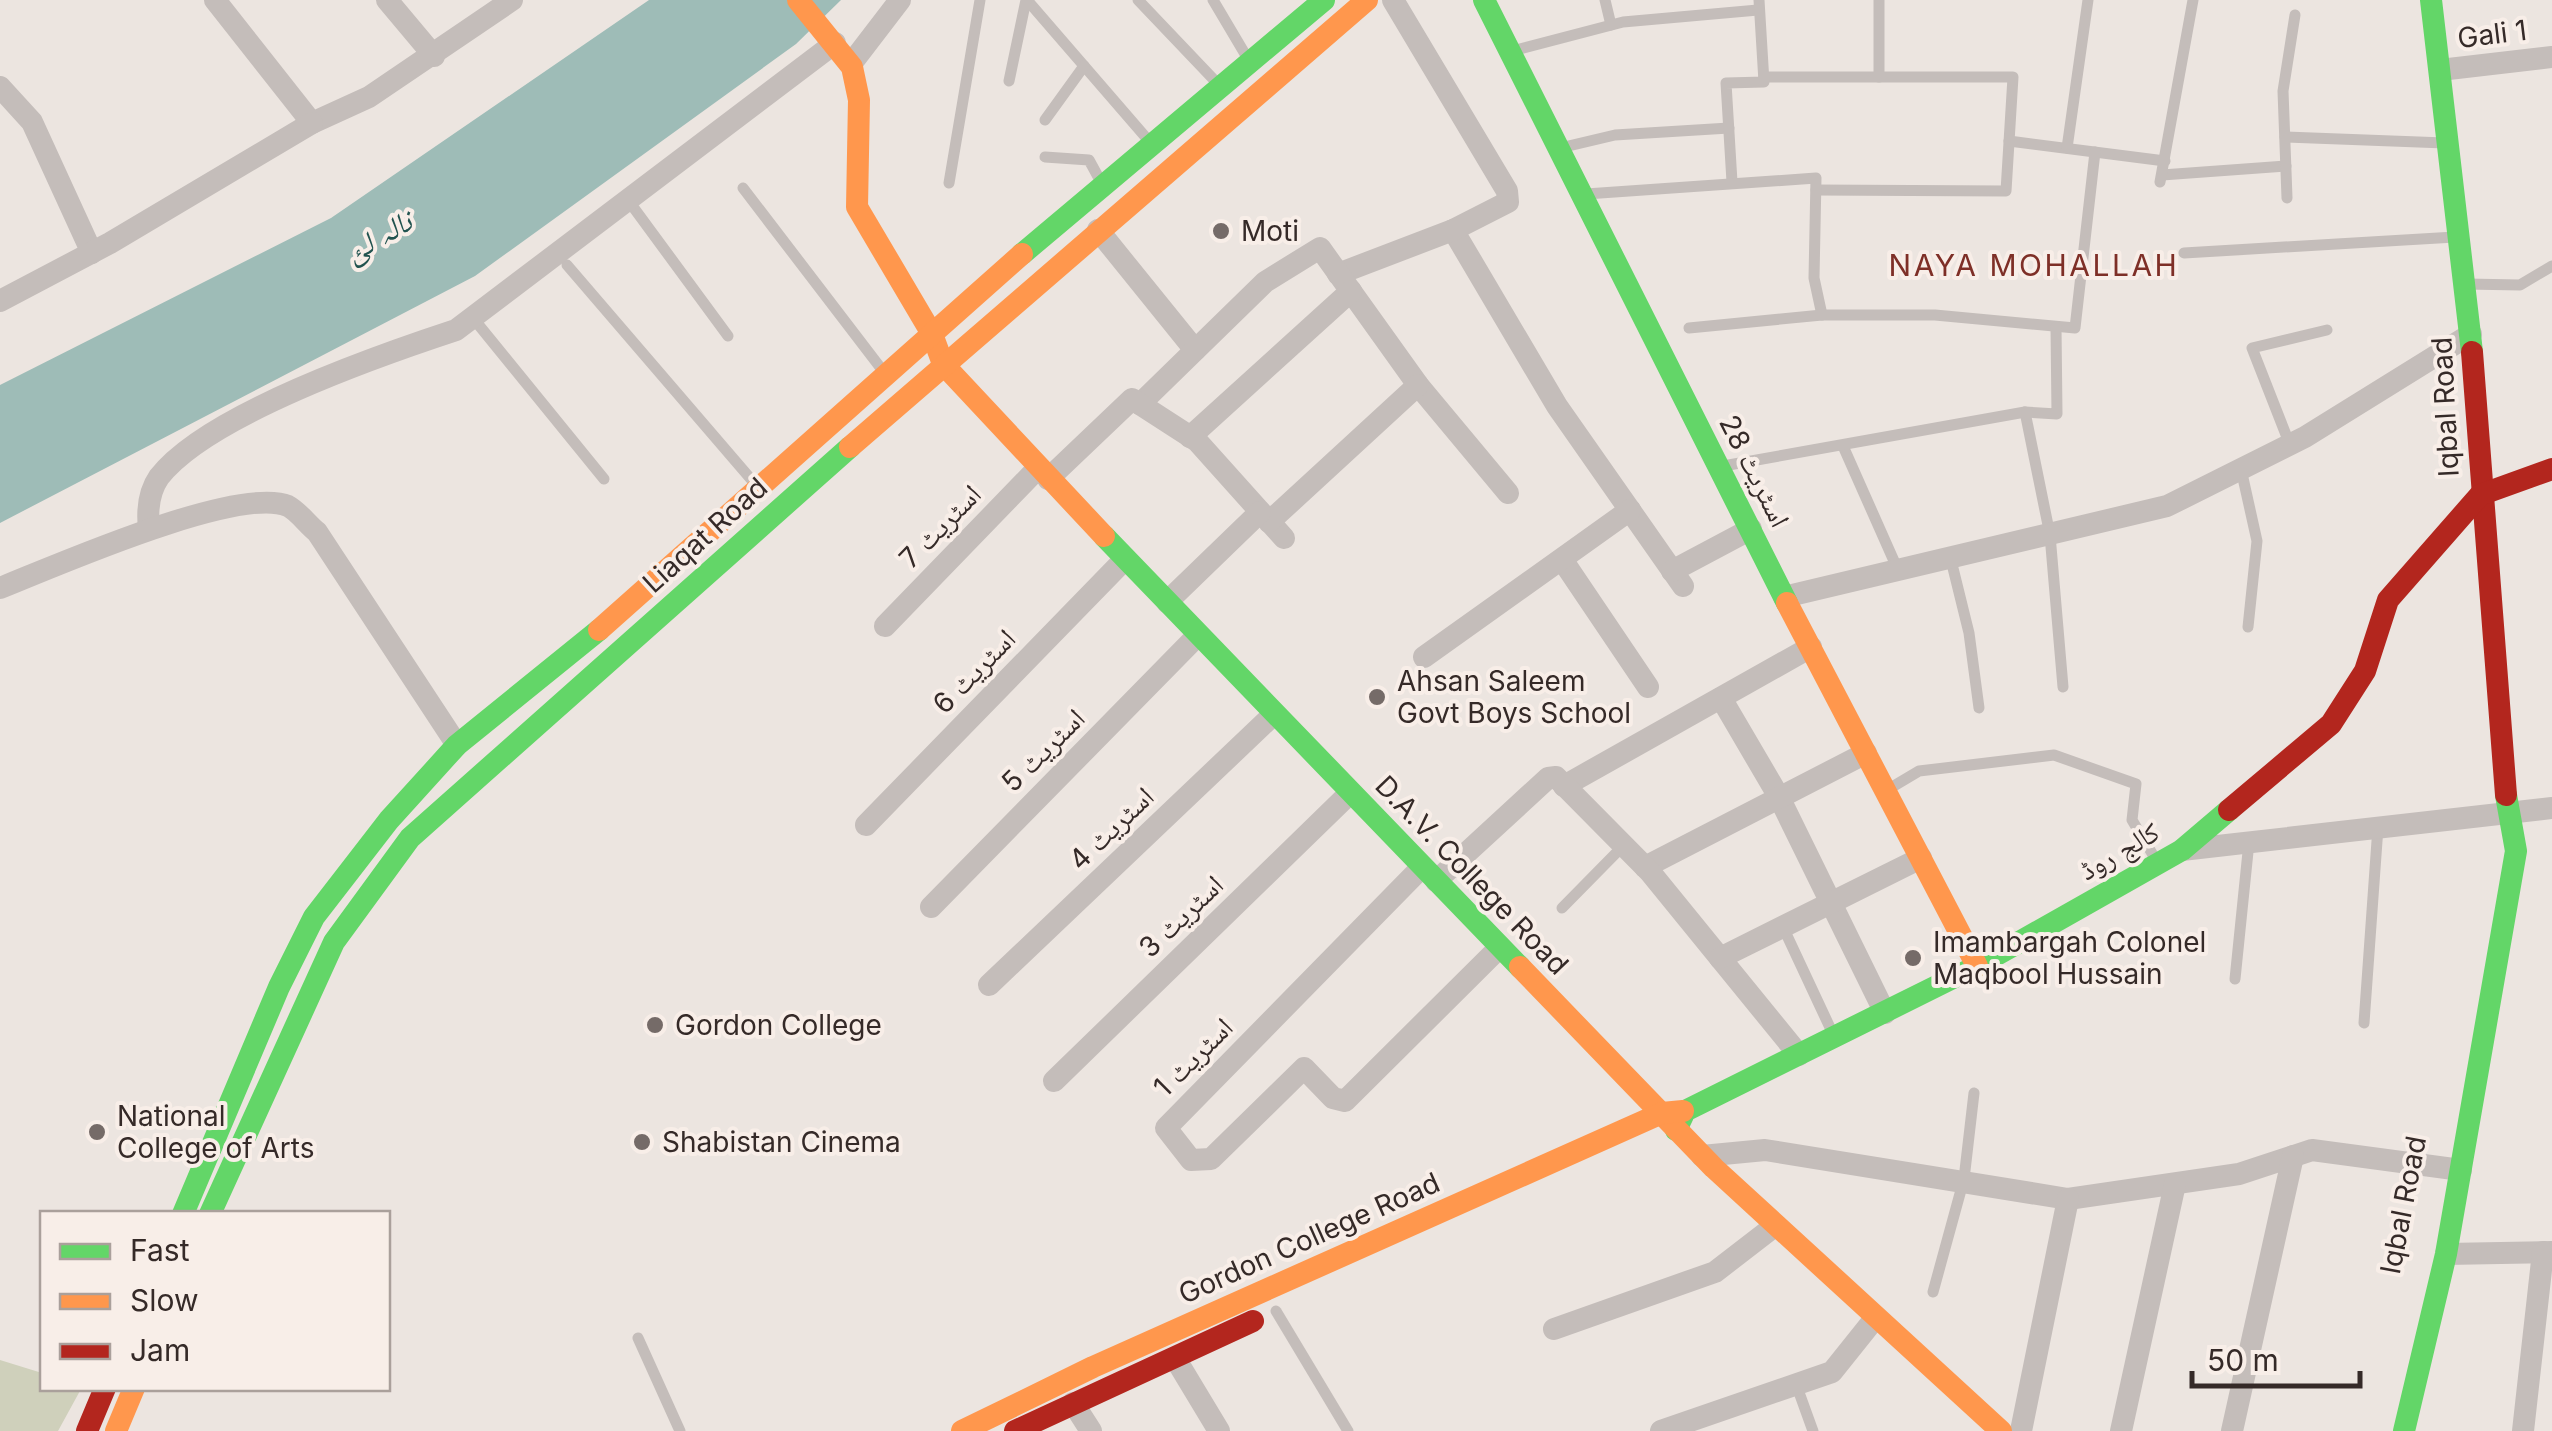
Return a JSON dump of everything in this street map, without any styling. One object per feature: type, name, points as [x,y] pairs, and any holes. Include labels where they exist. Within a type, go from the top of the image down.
[{"type":"street","points":[[215,0],[312,123]]},
{"type":"street","points":[[387,0],[434,56]]},
{"type":"street","points":[[0,301],[92,253],[312,123],[369,97],[512,0]]},
{"type":"street","points":[[798,0],[851,64],[900,0]]},
{"type":"street","name":"Liaqat Road","points":[[183,1211],[279,987],[314,917],[389,820],[457,745],[576,651],[932,334],[1324,0]]},
{"type":"street","name":"Liaqat Road","points":[[211,1211],[334,942],[410,838],[942,364],[1367,0]]},
{"type":"street","points":[[1190,437],[1344,282],[1508,202],[1507,192],[1393,0]]},
{"type":"street","name":"اسٹریٹ 28","points":[[1484,0],[1784,597],[1977,966]]},
{"type":"street","name":"Iqbal Road","points":[[2404,1431],[2446,1254],[2452,1169],[2508,812],[2480,495],[2472,334],[2431,0]]},
{"type":"street","points":[[150,529],[146,508],[159,478],[204,440],[292,392],[456,330],[834,43]]},
{"type":"street","name":"Gali 1","points":[[2440,70],[2552,58]]},
{"type":"street","name":"D.A.V. College Road","points":[[851,64],[858,88],[852,183],[856,207],[932,334],[942,364],[1429,874],[1674,1118],[1702,1156],[2001,1431]]},
{"type":"street","points":[[0,87],[32,122],[92,253]]},
{"type":"street","points":[[1098,230],[1195,350]]},
{"type":"street","points":[[1453,230],[1557,406],[1678,579],[1750,529]]},
{"type":"street","points":[[1271,524],[1190,437],[1140,404],[1265,282],[1320,248],[1418,385],[1508,493]]},
{"type":"street","points":[[1784,597],[1899,573],[2167,506],[2290,444],[2472,334]]},
{"type":"street","points":[[1167,602],[1271,524],[1418,385]]},
{"type":"street","name":"اسٹریٹ 7","points":[[885,626],[1043,473],[1132,399],[1140,404]]},
{"type":"street","points":[[2480,495],[2552,469]]},
{"type":"street","name":"کالج روڈ","points":[[1674,1118],[1977,966],[2182,850],[2331,724],[2366,671],[2388,600],[2480,495]]},
{"type":"street","points":[[0,588],[150,529],[258,504],[288,506],[316,532],[457,745]]},
{"type":"street","points":[[1424,657],[1564,561],[1630,510]]},
{"type":"street","name":"اسٹریٹ 6","points":[[866,825],[1125,559]]},
{"type":"street","points":[[1564,561],[1648,687]]},
{"type":"street","name":"اسٹریٹ 5","points":[[931,906],[1198,635]]},
{"type":"street","points":[[1564,786],[1811,648]]},
{"type":"street","points":[[1721,698],[1779,797],[1885,1013]]},
{"type":"street","name":"اسٹریٹ 4","points":[[990,985],[1274,714]]},
{"type":"street","points":[[1645,866],[1866,753]]},
{"type":"street","points":[[1429,874],[1548,778],[1556,777],[1645,866],[1799,1055]]},
{"type":"street","name":"اسٹریٹ 3","points":[[1054,1082],[1350,792]]},
{"type":"street","points":[[2182,850],[2552,808]]},
{"type":"street","points":[[1720,958],[1921,858]]},
{"type":"street","name":"اسٹریٹ 1","points":[[1429,874],[1166,1128],[1191,1160],[1200,1163],[1211,1159],[1304,1068],[1333,1098],[1345,1101],[1500,947]]},
{"type":"street","name":"Gordon College Road","points":[[1019,1430],[1276,1311],[1674,1118]]},
{"type":"street","name":"Gordon College Road","points":[[962,1431],[1123,1353],[1674,1118]]},
{"type":"street","points":[[1702,1156],[1765,1150],[2068,1199],[2240,1174],[2312,1150],[2452,1169]]},
{"type":"street","points":[[2232,1431],[2293,1156]]},
{"type":"street","name":"Iqbal Road","points":[[2383,1431],[2452,1169]]},
{"type":"street","points":[[2121,1431],[2175,1184]]},
{"type":"street","points":[[2021,1431],[2068,1199]]},
{"type":"street","points":[[1554,1329],[1715,1272],[1776,1224]]},
{"type":"street","points":[[2446,1254],[2548,1252],[2523,1431]]},
{"type":"street","points":[[1661,1431],[1832,1372],[1876,1317]]},
{"type":"street","points":[[1175,1358],[1219,1431]]},
{"type":"street","points":[[87,1431],[104,1391]]},
{"type":"street","points":[[116,1431],[133,1391]]},
{"type":"street","points":[[1074,1403],[1091,1431]]},
{"type":"lane","points":[[948,183],[980,0]]},
{"type":"lane","points":[[1026,0],[1152,145]]},
{"type":"lane","points":[[1008,81],[1026,0]]},
{"type":"lane","points":[[1138,0],[1221,87]]},
{"type":"lane","points":[[1213,0],[1250,62]]},
{"type":"lane","points":[[1605,0],[1611,25]]},
{"type":"lane","points":[[1879,77],[1880,0]]},
{"type":"lane","points":[[2067,148],[2088,0]]},
{"type":"lane","points":[[2193,0],[2161,178],[2286,166]]},
{"type":"lane","points":[[1510,51],[1611,25],[1758,5],[1764,82],[1726,83],[1732,182]]},
{"type":"lane","points":[[2287,198],[2283,91],[2295,16]]},
{"type":"lane","points":[[1045,120],[1084,66]]},
{"type":"lane","points":[[1764,77],[2014,77],[2006,191],[1816,190]]},
{"type":"lane","points":[[1559,148],[1615,135],[1729,128]]},
{"type":"lane","points":[[2285,136],[2448,143]]},
{"type":"lane","points":[[2009,141],[2165,161]]},
{"type":"lane","points":[[1689,328],[1822,315],[1934,315],[2076,328],[2096,152]]},
{"type":"lane","points":[[1044,157],[1089,160],[1103,186]]},
{"type":"lane","points":[[1582,194],[1816,178],[1814,278],[1822,315]]},
{"type":"lane","points":[[743,188],[886,376]]},
{"type":"lane","points":[[628,200],[728,336]]},
{"type":"lane","points":[[2184,253],[2460,237]]},
{"type":"lane","points":[[567,265],[760,490]]},
{"type":"lane","points":[[2465,284],[2520,285],[2552,266]]},
{"type":"lane","points":[[473,318],[604,479]]},
{"type":"lane","points":[[1719,467],[2026,412],[2058,414],[2056,328]]},
{"type":"lane","points":[[2290,444],[2252,348],[2328,330]]},
{"type":"lane","points":[[2026,412],[2050,535],[2063,687]]},
{"type":"lane","points":[[1843,446],[1899,573]]},
{"type":"lane","points":[[2241,469],[2256,541],[2248,627]]},
{"type":"lane","points":[[1951,560],[1969,633],[1979,708]]},
{"type":"lane","points":[[1886,791],[1919,771],[2054,755],[2136,784],[2132,820],[2159,863]]},
{"type":"lane","points":[[2364,1022],[2378,827]]},
{"type":"lane","points":[[2235,979],[2249,842]]},
{"type":"lane","points":[[1562,908],[1623,846]]},
{"type":"lane","points":[[1783,927],[1835,1038]]},
{"type":"lane","points":[[1933,1292],[1964,1180],[1974,1093]]},
{"type":"lane","points":[[1276,1311],[1348,1431]]},
{"type":"lane","points":[[638,1338],[680,1431]]},
{"type":"lane","points":[[1796,1384],[1813,1431]]},
{"type":"green space","points":[[0,1360],[40,1372],[40,1391],[80,1391],[58,1431],[0,1431]]},
{"type":"water","name":"نالہ لئ","points":[[649,0],[841,0],[796,44],[475,276],[0,523],[0,385],[331,218]]},
{"type":"traffic: fast","points":[[1022,254],[1324,0]]},
{"type":"traffic: fast","points":[[1484,0],[1787,603]]},
{"type":"traffic: fast","points":[[2431,0],[2472,352]]},
{"type":"traffic: fast","points":[[211,1211],[334,942],[410,838],[850,447]]},
{"type":"traffic: fast","points":[[1104,536],[1520,967]]},
{"type":"traffic: fast","points":[[184,1211],[279,987],[314,917],[389,820],[457,745],[599,630]]},
{"type":"traffic: fast","points":[[2404,1431],[2446,1254],[2516,851],[2506,795]]},
{"type":"traffic: fast","points":[[1676,1130],[1685,1111],[1977,966],[2182,850],[2229,810]]},
{"type":"traffic: slow","points":[[798,0],[852,67],[859,100],[857,207],[932,334],[943,364],[1104,536]]},
{"type":"traffic: slow","points":[[850,447],[1367,0]]},
{"type":"traffic: slow","points":[[599,630],[1022,254]]},
{"type":"traffic: slow","points":[[1787,603],[1977,966]]},
{"type":"traffic: slow","points":[[1520,967],[1714,1168],[2001,1431]]},
{"type":"traffic: slow","points":[[962,1431],[1093,1367],[1662,1113],[1683,1111]]},
{"type":"traffic: slow","points":[[116,1431],[133,1391]]},
{"type":"traffic: jam","points":[[2472,352],[2506,795]]},
{"type":"traffic: jam","points":[[2229,810],[2331,724],[2365,671],[2388,600],[2480,495],[2552,469]]},
{"type":"traffic: jam","points":[[1015,1431],[1253,1321]]},
{"type":"traffic: jam","points":[[87,1431],[104,1391]]},
{"type":"place","name":"Moti","points":[[1221,231]]},
{"type":"place","name":"Ahsan Saleem Govt Boys School","points":[[1377,697]]},
{"type":"place","name":"Imambargah Colonel Maqbool Hussain","points":[[1913,958]]},
{"type":"place","name":"Gordon College","points":[[655,1025]]},
{"type":"place","name":"National College of Arts","points":[[97,1132]]},
{"type":"place","name":"Shabistan Cinema","points":[[642,1142]]},
{"type":"district","name":"NAYA MOHALLAH","points":[[2034,265]]}]
